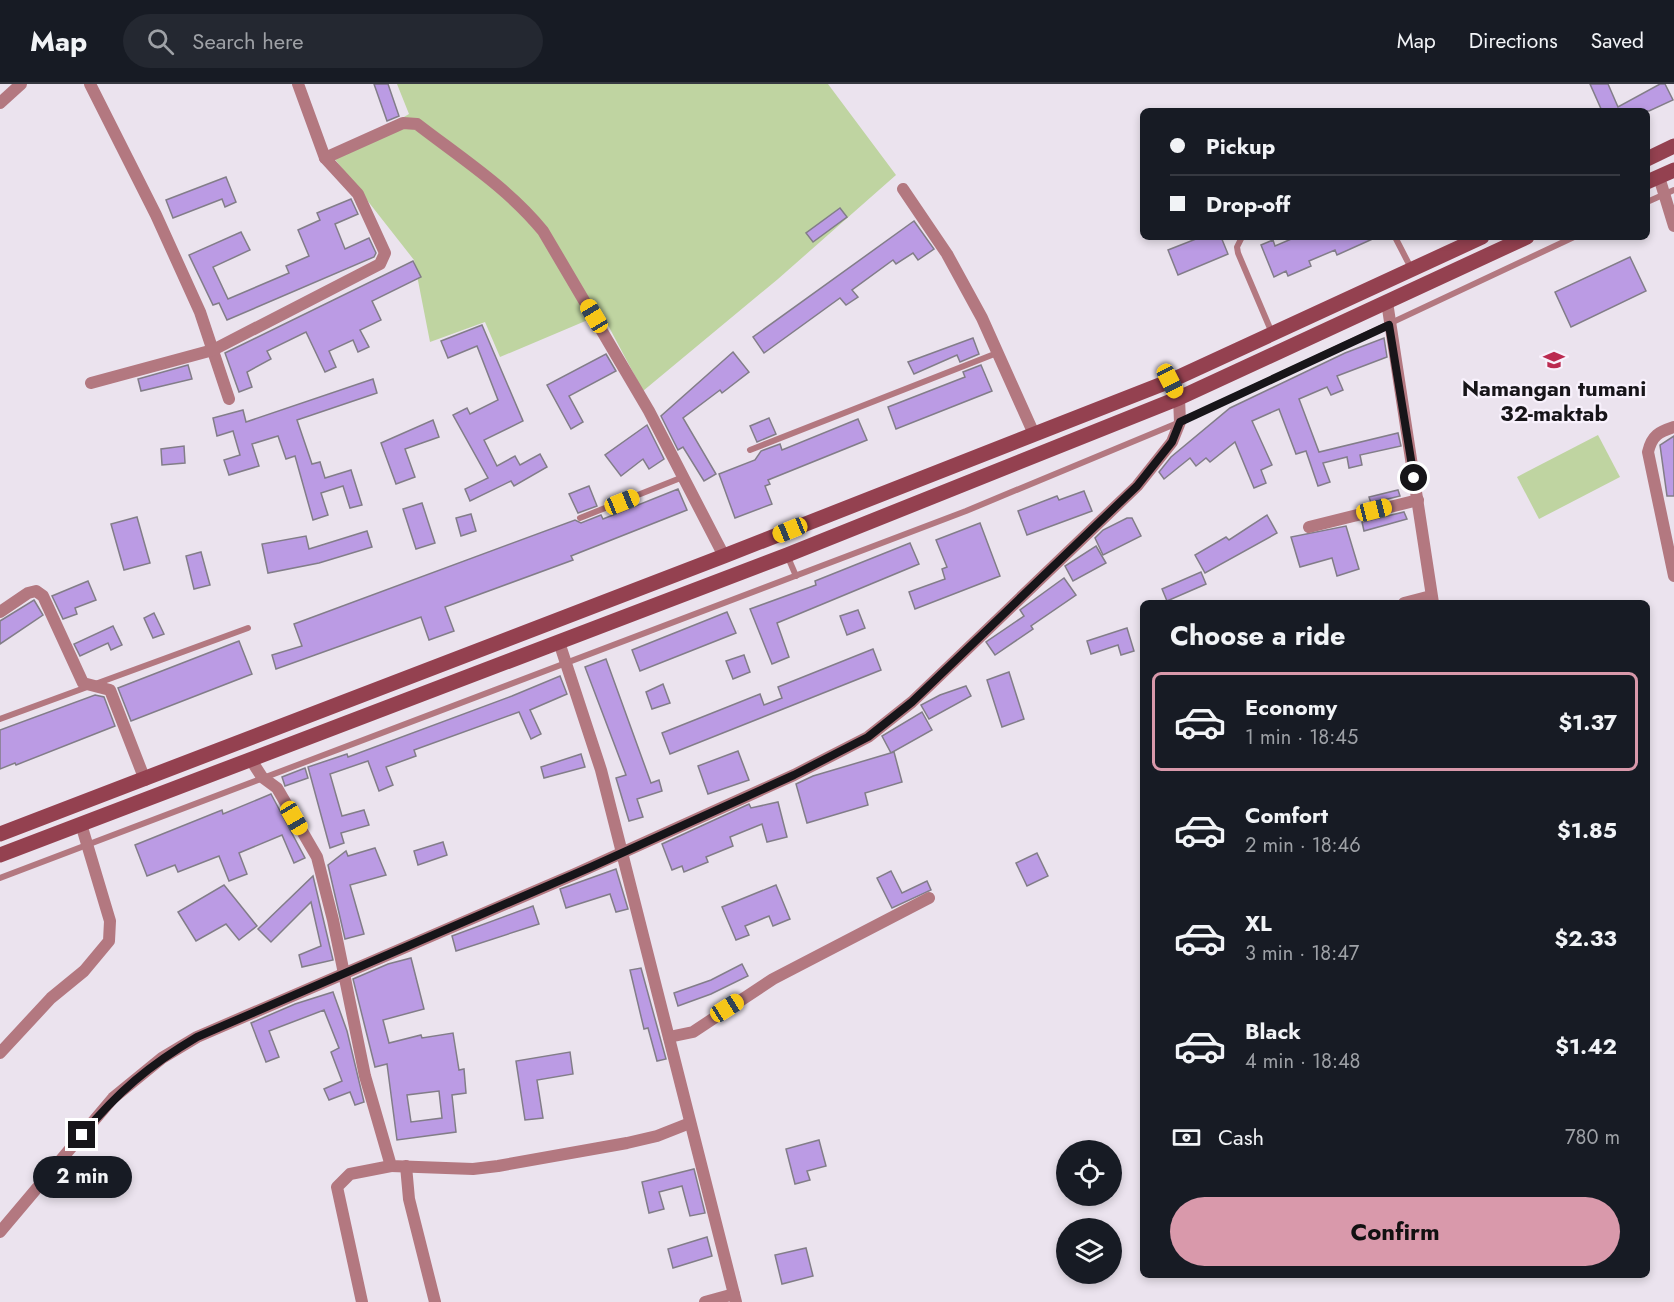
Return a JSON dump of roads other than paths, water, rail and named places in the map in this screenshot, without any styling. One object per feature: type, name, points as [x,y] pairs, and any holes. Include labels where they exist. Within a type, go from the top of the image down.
[{"type":"main road","points":[[1650,158],[1674,146]]},
{"type":"main road","points":[[1653,179],[1674,170]]},
{"type":"main road","points":[[0,834],[724,556],[1170,381],[1476,240]]},
{"type":"main road","points":[[0,855],[787,555],[1179,398],[1521,240]]},
{"type":"street","points":[[0,104],[21,84]]},
{"type":"street","points":[[90,84],[161,224],[200,312],[228,399]]},
{"type":"street","points":[[91,383],[213,350],[380,264],[384,258],[384,252],[358,194],[325,158],[298,84]]},
{"type":"street","points":[[325,158],[410,122],[417,124],[504,189],[543,231],[649,411],[724,556]]},
{"type":"street","points":[[1653,179],[1669,192],[1674,226]]},
{"type":"street","points":[[903,189],[947,254],[998,353],[1034,434]]},
{"type":"street","points":[[1387,302],[1432,599]]},
{"type":"street","points":[[0,1232],[113,1098],[162,1058],[197,1037],[622,853],[794,775],[868,737],[912,702],[1137,486],[1172,442],[1180,422],[1179,398],[1170,381]]},
{"type":"street","points":[[1674,427],[1658,433],[1651,440],[1648,452],[1674,576]]},
{"type":"street","points":[[1309,526],[1418,500]]},
{"type":"street","points":[[0,612],[28,593],[36,591],[43,596],[83,683],[110,690],[145,780]]},
{"type":"street","points":[[558,642],[601,770],[735,1298],[705,1302]]},
{"type":"street","points":[[251,760],[262,777],[277,788],[317,857],[365,1076],[391,1166]]},
{"type":"street","points":[[0,1053],[51,998],[84,970],[109,941],[110,921],[81,824]]},
{"type":"street","points":[[669,1037],[693,1032],[773,979],[929,898]]},
{"type":"street","points":[[362,1302],[338,1187],[350,1173],[391,1166],[473,1169],[498,1166],[627,1143],[657,1136],[690,1123]]},
{"type":"street","points":[[406,1166],[409,1199],[435,1302]]},
{"type":"lane","points":[[1650,201],[1669,192]]},
{"type":"lane","points":[[1240,240],[1237,247],[1238,254],[1272,334]]},
{"type":"lane","points":[[1396,240],[1411,270]]},
{"type":"lane","points":[[0,878],[966,511],[1180,422],[1569,240]]},
{"type":"lane","points":[[750,450],[998,353]]},
{"type":"lane","points":[[580,519],[684,477]]},
{"type":"lane","points":[[787,555],[796,576]]},
{"type":"lane","points":[[0,719],[248,628]]},
{"type":"place","name":"Namangan tumani 32-maktab","points":[[1554,360]]}]
